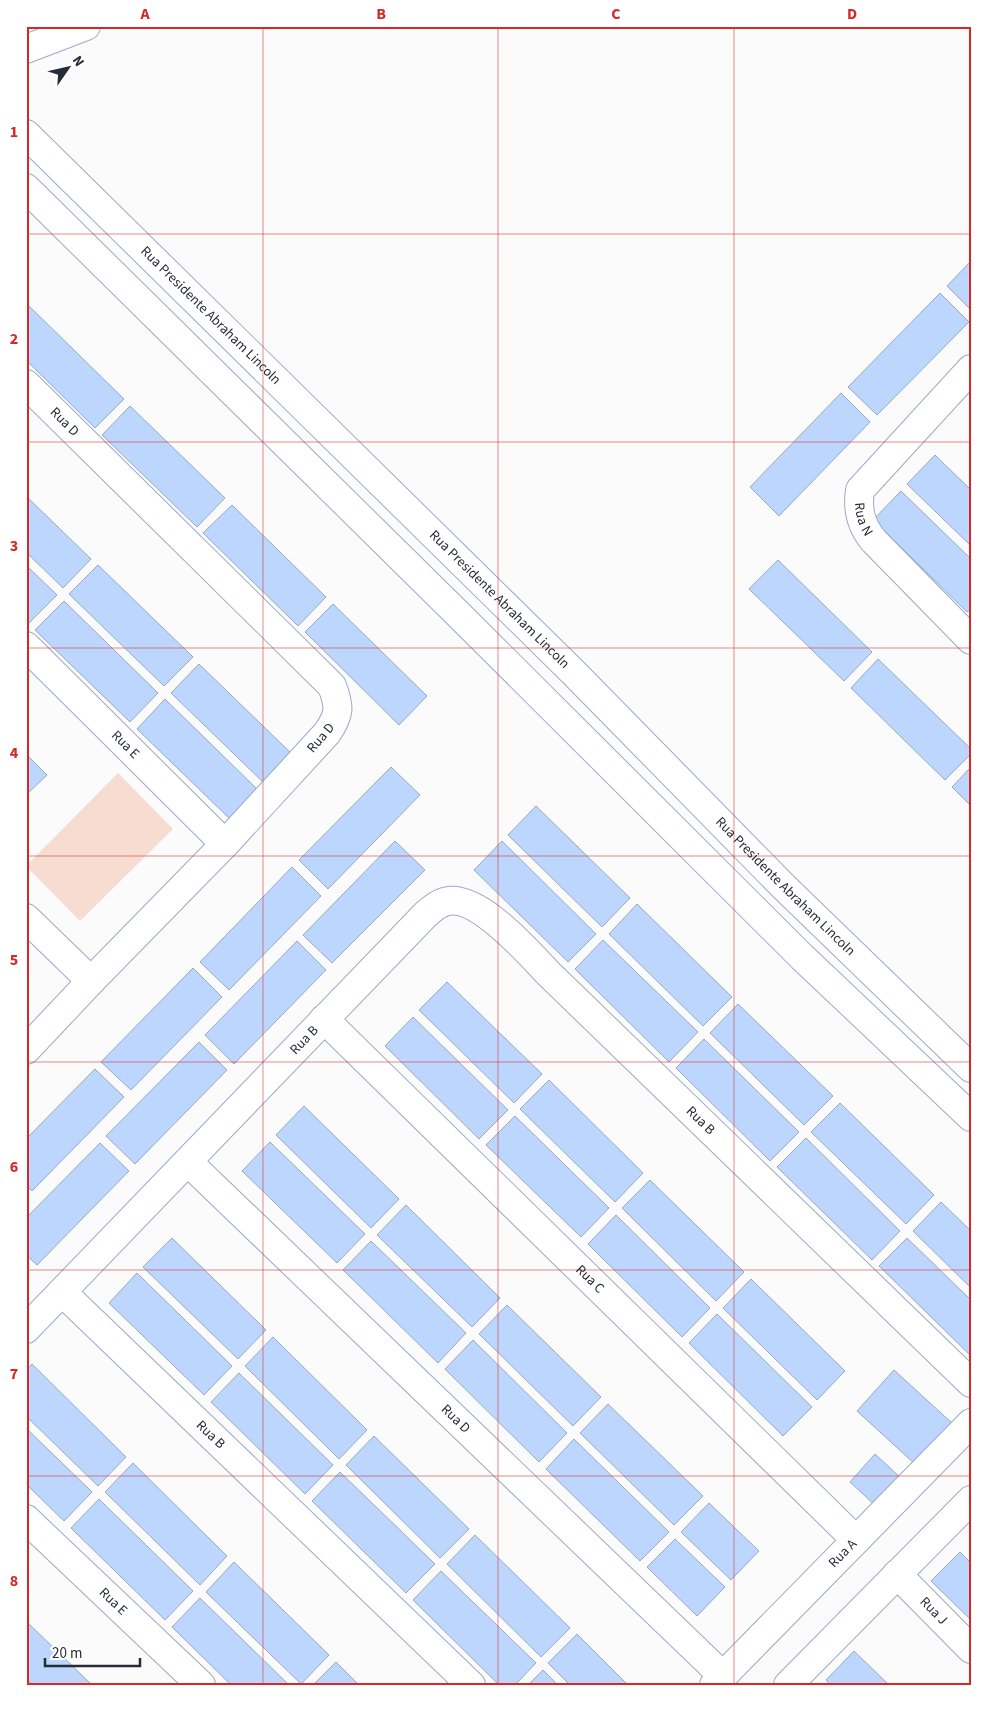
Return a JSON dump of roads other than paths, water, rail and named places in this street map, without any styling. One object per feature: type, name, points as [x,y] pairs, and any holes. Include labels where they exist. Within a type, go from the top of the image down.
[{"type":"street","points":[[26,49],[86,26]]},
{"type":"street","name":"Rua Presidente Abraham Lincoln","points":[[26,134],[574,673],[783,886],[971,1068]]},
{"type":"street","points":[[26,188],[460,615],[795,950],[971,1117]]},
{"type":"street","name":"Rua N","points":[[970,373],[860,490],[858,505],[864,526],[874,541],[971,640]]},
{"type":"street","name":"Rua D","points":[[26,384],[332,686],[339,710],[336,719],[327,733],[225,844],[26,1050]]},
{"type":"street","name":"Rua E","points":[[26,646],[225,844]]},
{"type":"street","name":"Rua B","points":[[471,1685],[62,1292],[426,914],[443,902],[466,903],[504,927],[548,973],[971,1383]]},
{"type":"street","points":[[26,918],[91,981]]},
{"type":"street","name":"Rua C","points":[[324,1019],[856,1540]]},
{"type":"street","name":"Rua D","points":[[188,1162],[718,1680]]},
{"type":"street","points":[[26,1329],[62,1292]]},
{"type":"street","name":"Rua A","points":[[718,1680],[971,1423]]},
{"type":"street","points":[[788,1685],[971,1500]]},
{"type":"street","name":"Rua E","points":[[26,1519],[201,1685]]},
{"type":"street","name":"Rua J","points":[[897,1574],[971,1649]]}]
